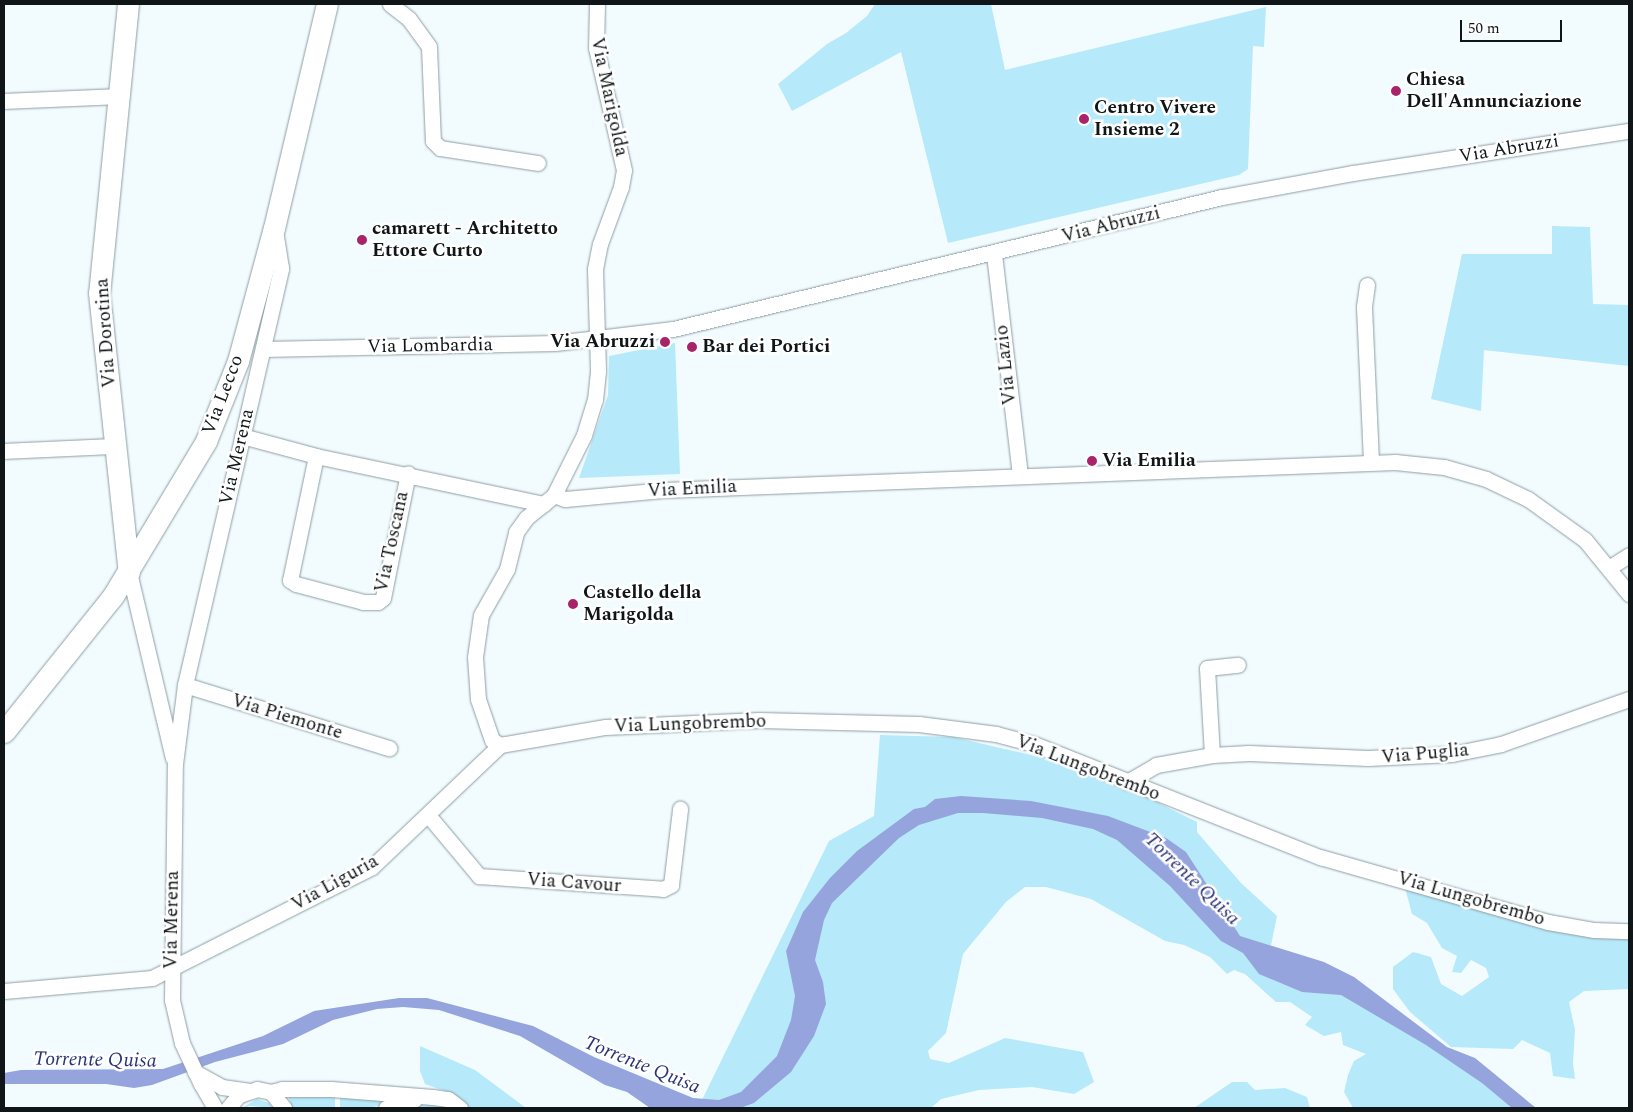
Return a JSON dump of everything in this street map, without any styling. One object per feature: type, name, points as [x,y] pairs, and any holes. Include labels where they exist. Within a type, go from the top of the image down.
[{"type":"main road","name":"Via Dorotina","points":[[128,4],[99,294],[129,572]]},
{"type":"main road","name":"Via Lecco","points":[[4,732],[51,677],[129,572],[206,441],[238,361],[274,228],[326,4]]},
{"type":"street","points":[[390,4],[409,18],[429,47],[433,140],[440,148],[538,163]]},
{"type":"street","name":"Via Marigolda","points":[[500,745],[492,740],[478,699],[477,637],[484,609],[507,569],[516,532],[549,499],[584,435],[595,400],[597,338],[594,302],[596,269],[600,244],[621,187],[624,170],[594,41],[596,4]]},
{"type":"street","points":[[4,101],[119,96]]},
{"type":"street","name":"Via Abruzzi","points":[[597,338],[673,330],[994,254],[1222,197],[1353,173],[1629,131]]},
{"type":"street","name":"Via Merena","points":[[156,692],[172,707],[179,703],[185,685],[281,268],[274,228]]},
{"type":"street","name":"Via Lazio","points":[[994,254],[1020,475]]},
{"type":"street","points":[[1367,285],[1364,307],[1371,462]]},
{"type":"street","name":"Via Lombardia","points":[[263,349],[555,343],[597,338]]},
{"type":"street","name":"Via Toscana","points":[[242,436],[316,456],[549,499]]},
{"type":"street","points":[[4,451],[116,446]]},
{"type":"street","name":"Via Toscana","points":[[316,456],[290,580],[296,584],[363,602],[378,602],[383,598],[408,474]]},
{"type":"street","name":"Via Emilia","points":[[549,499],[663,490],[1371,462],[1444,467],[1486,479],[1528,500],[1561,521],[1610,567],[1629,594]]},
{"type":"street","points":[[1610,567],[1629,555]]},
{"type":"street","name":"Via Merena","points":[[129,572],[156,692],[175,764]]},
{"type":"street","points":[[1212,755],[1207,668],[1238,665]]},
{"type":"street","name":"Via Merena","points":[[185,685],[175,764],[170,969],[172,1000],[195,1072],[215,1108]]},
{"type":"street","name":"Via Piemonte","points":[[185,685],[389,748]]},
{"type":"street","name":"Via Puglia","points":[[1127,782],[1134,775],[1156,765],[1212,755],[1249,753],[1368,758],[1452,754],[1501,744],[1629,699]]},
{"type":"street","name":"Via Lungobrembo","points":[[500,745],[605,727],[708,721],[918,724],[996,734],[1034,744],[1320,857],[1548,922],[1594,930],[1629,931]]},
{"type":"street","name":"Via Liguria","points":[[4,991],[152,978],[372,867],[500,745]]},
{"type":"street","name":"Via Cavour","points":[[428,815],[478,876],[663,889],[671,885],[680,809]]},
{"type":"street","points":[[195,1072],[222,1087],[250,1091],[271,1092],[282,1089],[331,1089],[424,1096],[448,1099],[460,1108]]},
{"type":"street","points":[[228,1108],[233,1100],[250,1091]]},
{"type":"street","points":[[271,1092],[284,1108]]},
{"type":"street","points":[[386,1108],[424,1096]]},
{"type":"shaded area","name":"Centro Vivere Insieme 2","points":[[875,4],[991,4],[1005,70],[1266,7],[1264,47],[1253,46],[1248,169],[1239,175],[948,243],[901,52],[792,111],[778,84],[827,44],[846,33],[867,16]]},
{"type":"shaded area","points":[[1552,226],[1590,227],[1593,304],[1629,305],[1629,366],[1484,350],[1481,411],[1431,399],[1462,254],[1552,254]]},
{"type":"shaded area","points":[[675,343],[680,474],[579,478],[608,395],[609,356]]},
{"type":"shaded area","points":[[880,735],[953,737],[1088,768],[1197,822],[1197,832],[1241,883],[1277,916],[1266,970],[1323,980],[1472,1072],[1516,1108],[1353,1108],[1344,1092],[1348,1075],[1354,1061],[1366,1054],[1343,1045],[1341,1032],[1324,1036],[1305,1025],[1312,1017],[1290,1002],[1276,1002],[1245,974],[1234,970],[1227,974],[1210,957],[1184,945],[1165,941],[1091,899],[1046,887],[1025,887],[1006,902],[963,954],[946,1033],[928,1051],[930,1059],[949,1063],[1005,1038],[1083,1052],[1094,1082],[1074,1094],[1032,1087],[979,1090],[941,1099],[931,1108],[698,1108],[829,841],[874,816]]},
{"type":"shaded area","points":[[1404,884],[1629,935],[1629,989],[1584,991],[1569,1002],[1575,1030],[1573,1063],[1575,1079],[1553,1076],[1550,1053],[1522,1040],[1513,1049],[1451,1047],[1410,1012],[1393,989],[1393,967],[1413,952],[1431,957],[1441,984],[1462,996],[1489,977],[1486,968],[1471,960],[1461,973],[1452,972],[1457,956],[1442,948],[1427,923],[1412,914]]},
{"type":"shaded area","points":[[420,1046],[475,1070],[526,1108],[466,1108],[453,1094],[425,1084],[420,1071]]},
{"type":"shaded area","points":[[1232,1082],[1247,1082],[1255,1090],[1285,1088],[1307,1097],[1310,1108],[1194,1108]]},
{"type":"shaded area","points":[[288,1095],[335,1097],[335,1108],[292,1108]]},
{"type":"shaded area","points":[[340,1095],[404,1098],[370,1108],[340,1108]]},
{"type":"shaded area","points":[[257,1099],[269,1103],[273,1108],[250,1106],[242,1108]]},
{"type":"shaded area","points":[[426,1103],[446,1108],[399,1108],[410,1105]]},
{"type":"water","name":"Torrente Quisa","points":[[961,796],[1031,801],[1108,816],[1166,838],[1186,852],[1240,936],[1324,962],[1354,977],[1447,1047],[1475,1058],[1536,1108],[1512,1108],[1482,1083],[1426,1045],[1341,995],[1302,992],[1259,974],[1243,953],[1221,941],[1170,886],[1117,840],[1093,829],[1042,818],[983,813],[958,813],[919,825],[899,838],[832,903],[824,920],[815,960],[823,982],[826,1004],[814,1036],[791,1072],[754,1103],[740,1108],[650,1108],[627,1092],[605,1085],[520,1036],[439,1010],[403,1007],[377,1009],[333,1020],[283,1044],[215,1062],[152,1085],[134,1088],[106,1084],[4,1084],[4,1073],[21,1070],[163,1069],[263,1036],[314,1011],[399,998],[427,998],[533,1026],[594,1057],[693,1098],[719,1100],[741,1092],[777,1056],[791,1020],[795,996],[786,951],[803,912],[830,878],[857,851],[914,809],[925,807],[935,799]]},
{"type":"place","name":"Chiesa Dell'Annunciazione","points":[[1396,91]]},
{"type":"place","name":"Centro Vivere Insieme 2","points":[[1084,119]]},
{"type":"place","name":"camarett - Architetto Ettore Curto","points":[[362,240]]},
{"type":"place","name":"Via Abruzzi","points":[[665,342]]},
{"type":"place","name":"Bar dei Portici","points":[[692,347]]},
{"type":"place","name":"Via Emilia","points":[[1092,461]]},
{"type":"place","name":"Castello della Marigolda","points":[[573,604]]}]
